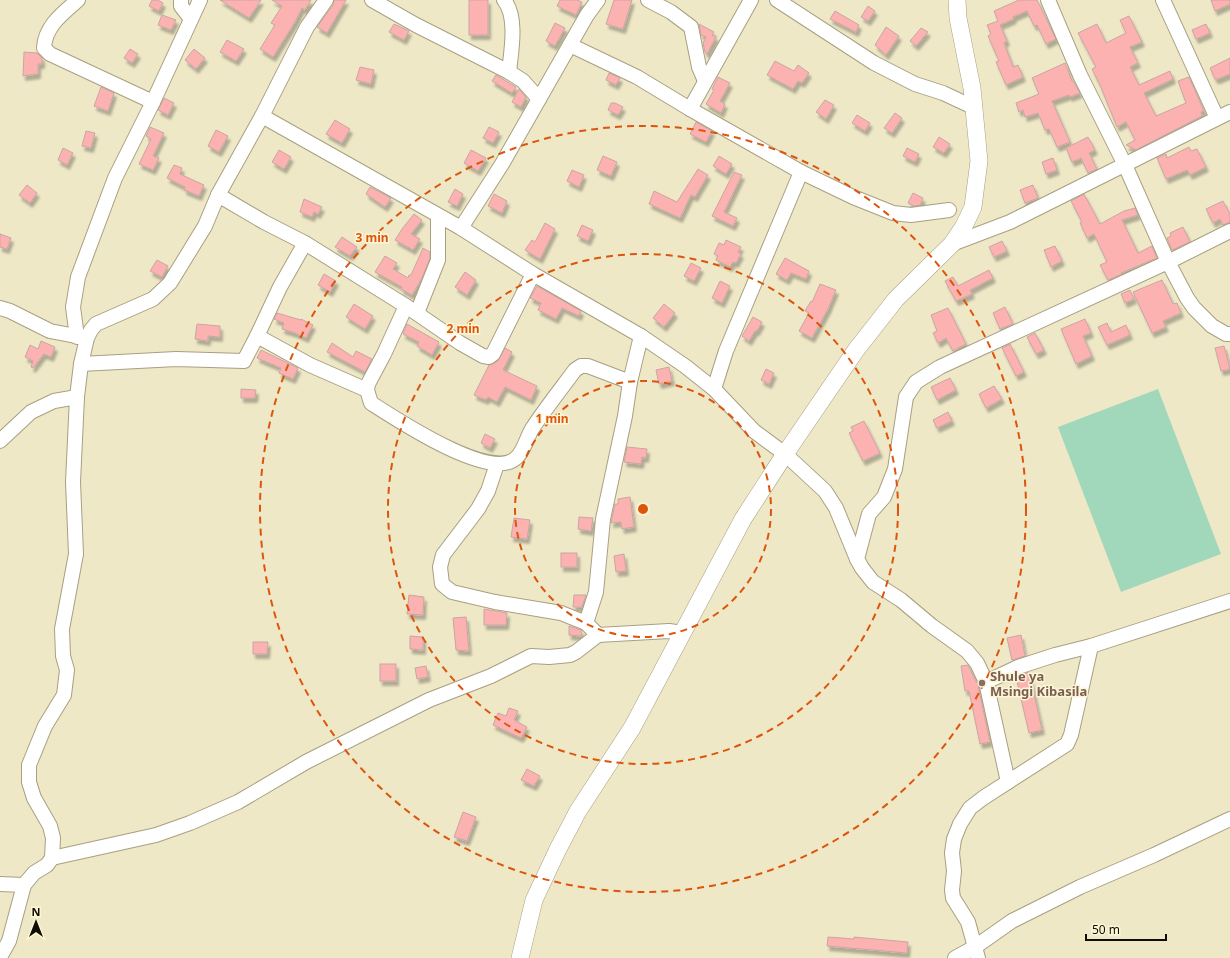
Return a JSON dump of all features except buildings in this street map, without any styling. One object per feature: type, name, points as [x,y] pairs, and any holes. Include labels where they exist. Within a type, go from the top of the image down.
[{"type":"main road","points":[[520,958],[534,900],[558,849],[578,811],[632,728],[743,519],[785,454],[856,350],[896,299],[952,244],[964,226],[973,207],[979,160],[972,88],[958,18],[957,0]]},
{"type":"street","points":[[78,0],[55,20],[44,40],[44,48],[50,54],[153,102]]},
{"type":"street","points":[[181,0],[181,6],[191,19]]},
{"type":"street","points":[[0,957],[9,941],[24,886],[34,873],[47,865],[52,858],[53,838],[50,826],[34,798],[29,782],[29,764],[45,726],[64,694],[67,670],[63,656],[62,629],[76,554],[73,482],[82,338],[73,307],[78,277],[115,178],[153,102],[200,0]]},
{"type":"street","points":[[82,338],[96,324],[152,299],[170,283],[205,226],[218,195],[262,116],[307,27],[326,0]]},
{"type":"street","points":[[372,0],[416,25],[509,72],[523,81],[539,99]]},
{"type":"street","points":[[504,0],[508,5],[511,17],[512,46],[509,72]]},
{"type":"street","points":[[461,228],[502,164],[587,15],[598,0]]},
{"type":"street","points":[[648,0],[671,12],[691,27],[699,67],[705,80]]},
{"type":"street","points":[[690,109],[750,0]]},
{"type":"street","points":[[777,0],[874,63],[915,84],[943,93],[973,107]]},
{"type":"street","points":[[1048,0],[1080,75],[1125,165],[1168,262],[1187,298],[1212,326],[1226,334],[1230,334]]},
{"type":"street","points":[[952,244],[1010,222],[1224,115],[1163,0]]},
{"type":"street","points":[[570,45],[637,77],[801,172],[853,197],[893,213],[912,215],[949,210]]},
{"type":"street","points":[[262,116],[461,228],[533,274],[641,336],[685,366],[714,389],[754,431],[785,454],[825,491],[836,508],[857,559],[873,582],[901,600],[932,626],[967,651],[977,663],[986,682],[1008,782]]},
{"type":"street","points":[[714,389],[726,351],[801,172]]},
{"type":"street","points":[[218,195],[264,222],[305,243],[460,343],[483,356],[489,357],[493,354],[533,274]]},
{"type":"street","points":[[438,216],[438,260],[368,384],[367,390],[371,404],[453,450],[484,462],[508,464],[517,458],[531,430],[575,370],[581,366],[588,366],[630,382]]},
{"type":"street","points":[[857,559],[869,514],[884,497],[896,469],[906,397],[916,382],[940,367],[1230,232]]},
{"type":"street","points":[[81,364],[176,359],[244,361],[280,288],[305,243]]},
{"type":"street","points":[[0,308],[10,311],[50,331],[82,338]]},
{"type":"street","points":[[257,336],[310,364],[367,390]]},
{"type":"street","points":[[586,623],[596,592],[603,519],[625,416],[630,382],[641,336]]},
{"type":"street","points":[[0,441],[31,412],[54,401],[78,397]]},
{"type":"street","points":[[497,464],[488,491],[478,509],[443,555],[440,567],[442,584],[452,592],[495,602],[561,613],[586,623],[598,635]]},
{"type":"street","points":[[986,682],[1018,667],[1054,654],[1091,646],[1230,601]]},
{"type":"street","points":[[52,858],[156,835],[190,823],[238,802],[306,762],[429,700],[491,676],[531,656],[549,657],[570,655],[598,635],[669,631],[683,633]]},
{"type":"street","points":[[976,953],[968,922],[953,898],[952,890],[954,871],[952,853],[954,839],[960,824],[970,808],[1067,744],[1072,735],[1091,646]]},
{"type":"street","points":[[955,958],[976,953],[1012,921],[1080,887],[1154,855],[1230,819]]},
{"type":"street","points":[[0,884],[24,886]]},
{"type":"green space","points":[[1158,389],[1221,554],[1121,592],[1058,427]]},
{"type":"place","name":"Shule ya Msingi Kibasila","points":[[982,683]]}]
